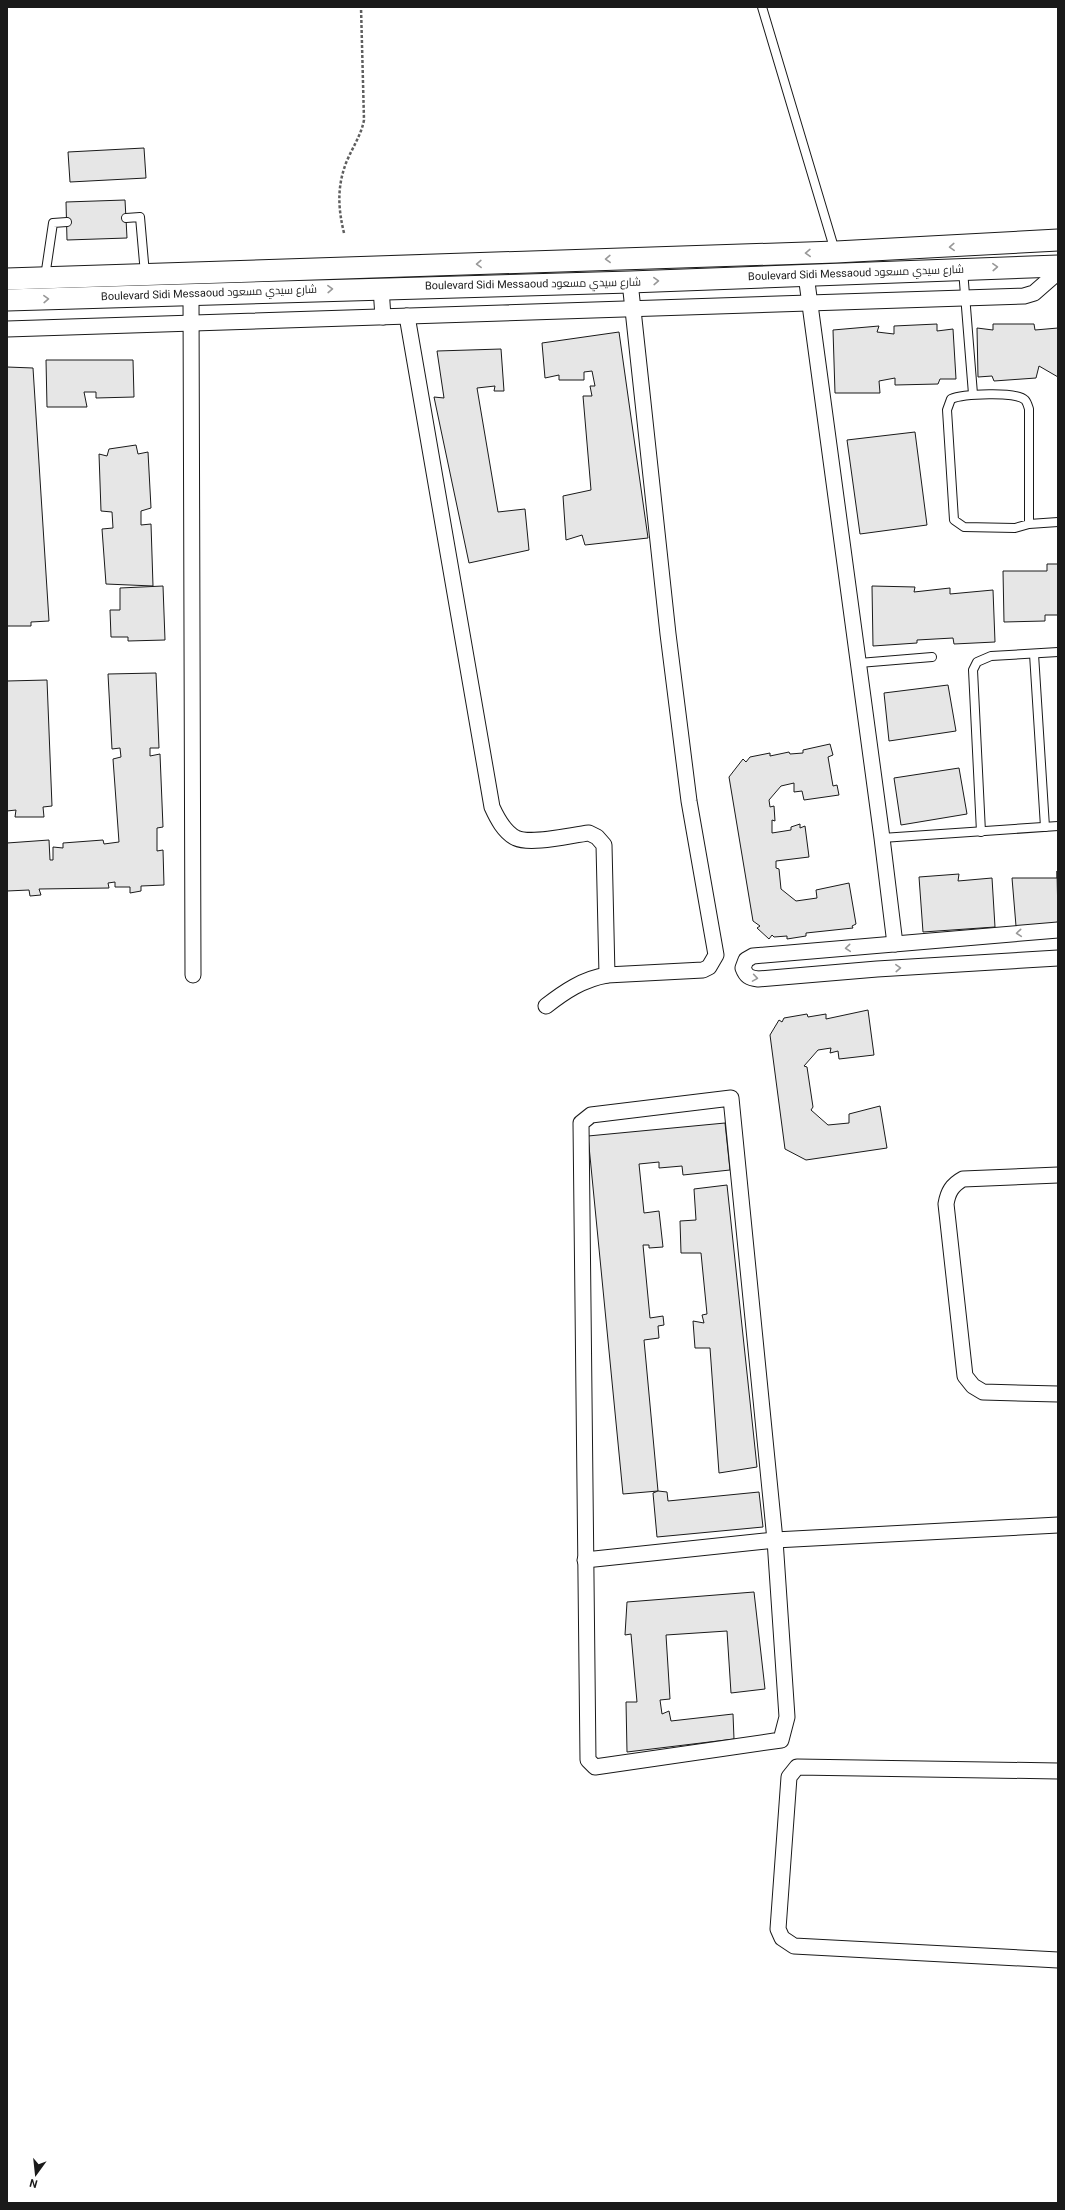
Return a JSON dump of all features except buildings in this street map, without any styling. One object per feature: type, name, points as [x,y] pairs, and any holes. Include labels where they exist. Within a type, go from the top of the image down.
[{"type":"street","name":"Boulevard Sidi Messaoud شارع سيدي مسعود","points":[[7,279],[836,252],[1058,240]]},
{"type":"street","name":"Boulevard Sidi Messaoud شارع سيدي مسعود","points":[[7,300],[630,282],[806,274],[1058,266]]},
{"type":"street","points":[[7,328],[191,324],[1024,296],[1034,293],[1058,272]]},
{"type":"street","points":[[806,274],[859,663],[895,944]]},
{"type":"street","points":[[546,1006],[567,990],[598,977],[607,975],[703,970],[709,967],[716,955],[689,801],[630,282]]},
{"type":"street","points":[[381,288],[383,317]]},
{"type":"street","points":[[191,294],[193,975]]},
{"type":"street","points":[[407,316],[492,807],[501,824],[516,838],[533,840],[589,833],[597,837],[604,845],[607,975]]},
{"type":"street","points":[[1058,930],[753,956],[746,960],[743,968],[745,975],[758,979],[877,969],[1058,958]]},
{"type":"street","points":[[875,945],[877,969]]},
{"type":"street","points":[[731,1098],[775,1540],[787,1717],[781,1740],[595,1767],[588,1760],[580,1123],[591,1115],[731,1098]]},
{"type":"street","points":[[1058,1175],[969,1178],[953,1186],[949,1192],[946,1204],[965,1376],[973,1386],[983,1392],[1058,1394]]},
{"type":"street","points":[[585,1560],[775,1540],[1058,1525]]},
{"type":"street","points":[[1058,1771],[798,1766],[789,1777],[778,1929],[782,1938],[794,1946],[1058,1960]]},
{"type":"lane","points":[[762,7],[836,252]]},
{"type":"lane","points":[[126,218],[140,217],[145,275]]},
{"type":"lane","points":[[45,278],[53,223],[67,222]]},
{"type":"lane","points":[[963,269],[973,394]]},
{"type":"lane","points":[[1029,524],[1029,408],[1025,400],[1018,396],[973,394],[958,396],[951,399],[947,410],[954,520],[964,527],[1015,528],[1029,524],[1058,522]]},
{"type":"lane","points":[[980,832],[973,670],[977,662],[991,656],[1058,652]]},
{"type":"lane","points":[[1034,654],[1045,827]]},
{"type":"lane","points":[[859,663],[932,657]]},
{"type":"lane","points":[[882,838],[1058,826]]},
{"type":"path","points":[[344,233],[339,210],[340,182],[346,163],[362,130],[364,115],[361,7]]}]
